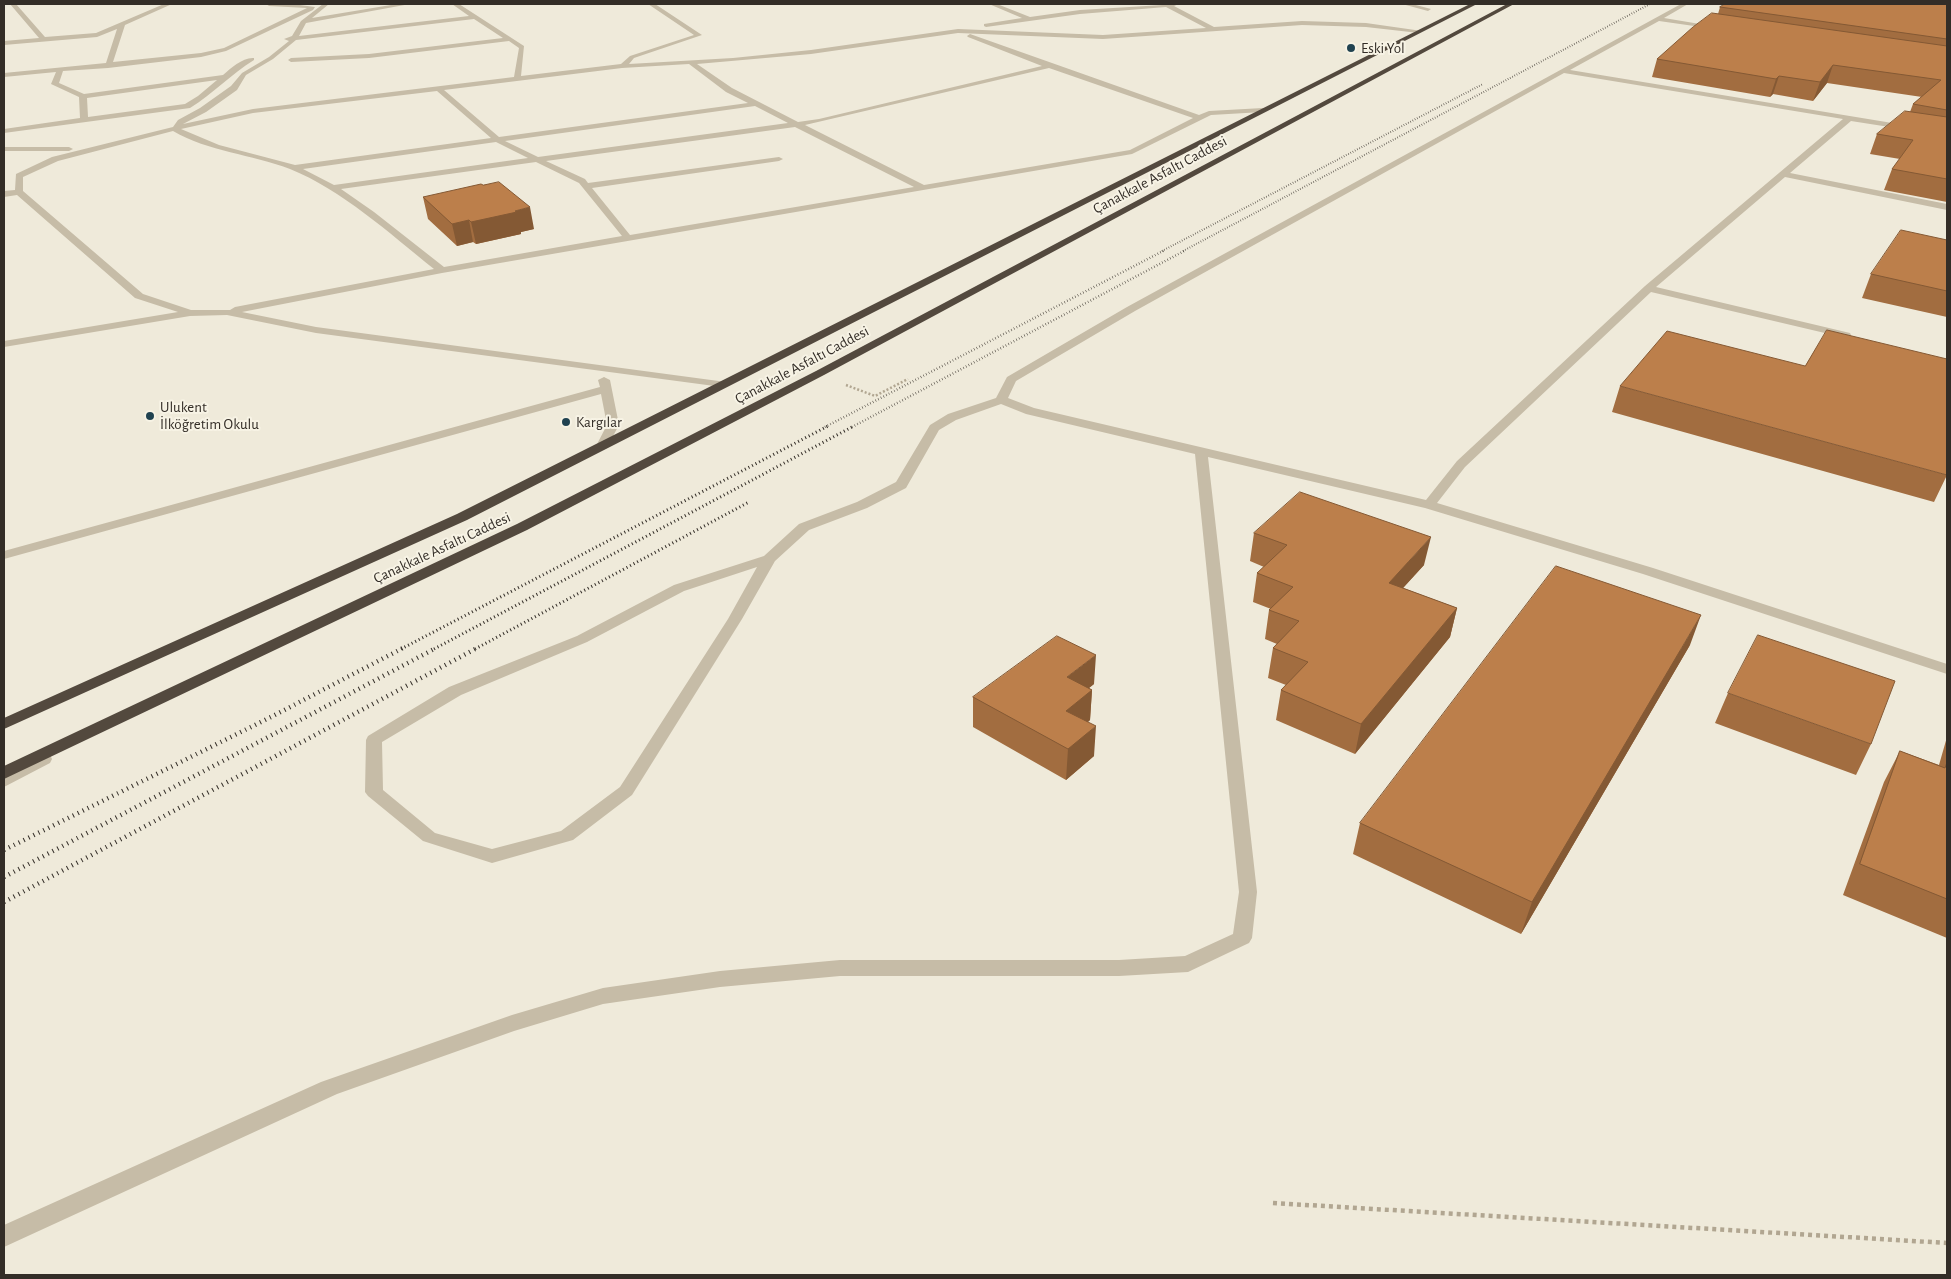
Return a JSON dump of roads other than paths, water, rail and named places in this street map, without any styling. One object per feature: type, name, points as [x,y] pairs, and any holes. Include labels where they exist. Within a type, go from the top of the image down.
[{"type":"highway","points":[[4,724],[462,517],[1474,4]]},
{"type":"highway","name":"Çanakkale Asfaltı Caddesi","points":[[4,773],[522,527],[820,374],[1511,4]]},
{"type":"street","points":[[13,4],[44,40]]},
{"type":"street","points":[[4,43],[97,35],[169,4]]},
{"type":"street","points":[[269,4],[319,5]]},
{"type":"street","points":[[175,129],[181,122],[203,110],[234,88],[244,74],[271,58],[292,42],[303,22],[326,4]]},
{"type":"street","points":[[303,22],[407,4]]},
{"type":"street","points":[[455,4],[522,47],[517,80]]},
{"type":"street","points":[[622,66],[632,57],[699,35],[651,4]]},
{"type":"street","points":[[992,4],[1029,19]]},
{"type":"street","points":[[1166,4],[1213,29]]},
{"type":"street","points":[[19,192],[19,176],[55,159],[253,111],[622,66],[732,60],[811,52],[1080,12],[1176,4]]},
{"type":"street","points":[[1405,4],[1428,9]]},
{"type":"street","points":[[1001,400],[1011,379],[1131,309],[1685,4]]},
{"type":"street","points":[[4,75],[108,66],[226,49],[319,5]]},
{"type":"street","points":[[4,131],[187,106],[201,98],[234,68],[270,51],[278,42],[294,37],[331,35],[476,17]]},
{"type":"street","points":[[1657,19],[1725,29]]},
{"type":"street","points":[[958,31],[1103,37],[1302,23],[1366,25],[1419,31]]},
{"type":"street","points":[[108,66],[122,24]]},
{"type":"street","points":[[958,31],[1049,66],[1199,118]]},
{"type":"street","points":[[291,60],[369,56],[511,39]]},
{"type":"street","points":[[690,62],[729,90],[923,188]]},
{"type":"street","points":[[34,63],[50,64],[60,70]]},
{"type":"street","points":[[330,188],[819,121],[1049,66]]},
{"type":"street","points":[[60,70],[55,84],[83,96],[224,77]]},
{"type":"street","points":[[1562,71],[1947,134]]},
{"type":"street","points":[[438,88],[497,140],[582,181],[628,238]]},
{"type":"street","points":[[83,96],[84,119]]},
{"type":"street","points":[[294,168],[755,104]]},
{"type":"street","points":[[4,344],[190,314],[227,312],[442,270],[1132,152],[1209,112],[1263,110]]},
{"type":"street","points":[[1429,505],[1461,464],[1649,288],[1848,119]]},
{"type":"street","points":[[175,129],[191,138],[294,168],[342,194],[442,270]]},
{"type":"street","points":[[4,149],[96,148]]},
{"type":"street","points":[[587,186],[779,159]]},
{"type":"street","points":[[1783,174],[1947,207]]},
{"type":"street","points":[[4,194],[19,192],[139,296],[190,314]]},
{"type":"street","points":[[1649,288],[1861,339]]},
{"type":"street","points":[[227,312],[316,330],[722,384]]},
{"type":"street","points":[[601,369],[614,425],[602,446]]},
{"type":"street","points":[[4,555],[606,389]]},
{"type":"street","points":[[769,559],[679,588],[582,639],[455,691],[374,740],[374,792],[429,837],[492,856],[567,836],[626,791],[735,619],[769,559],[804,527],[862,505],[902,485],[934,428],[952,417],[1001,400],[1030,411],[1429,505],[1648,571],[1947,669]]},
{"type":"street","points":[[4,1236],[329,1088],[512,1023],[603,996],[720,979],[840,968],[1119,968],[1188,964],[1242,938],[1248,892],[1201,452]]},
{"type":"street","points":[[4,781],[96,729]]},
{"type":"railway","points":[[1183,251],[1650,4]]},
{"type":"railway","points":[[1162,251],[1483,84]]},
{"type":"railway","points":[[825,427],[1165,250]]},
{"type":"railway","points":[[852,427],[1186,250]]},
{"type":"railway","points":[[401,649],[828,426]]},
{"type":"railway","points":[[434,649],[854,426]]},
{"type":"railway","points":[[475,649],[749,502]]},
{"type":"railway","points":[[4,850],[271,717],[403,648]]},
{"type":"railway","points":[[4,877],[436,648]]},
{"type":"railway","points":[[4,902],[477,648]]},
{"type":"place","name":"Eski Yol","points":[[1351,48]]},
{"type":"place","name":"Ulukent İlköğretim Okulu","points":[[150,416]]},
{"type":"place","name":"Kargılar","points":[[566,422]]}]
